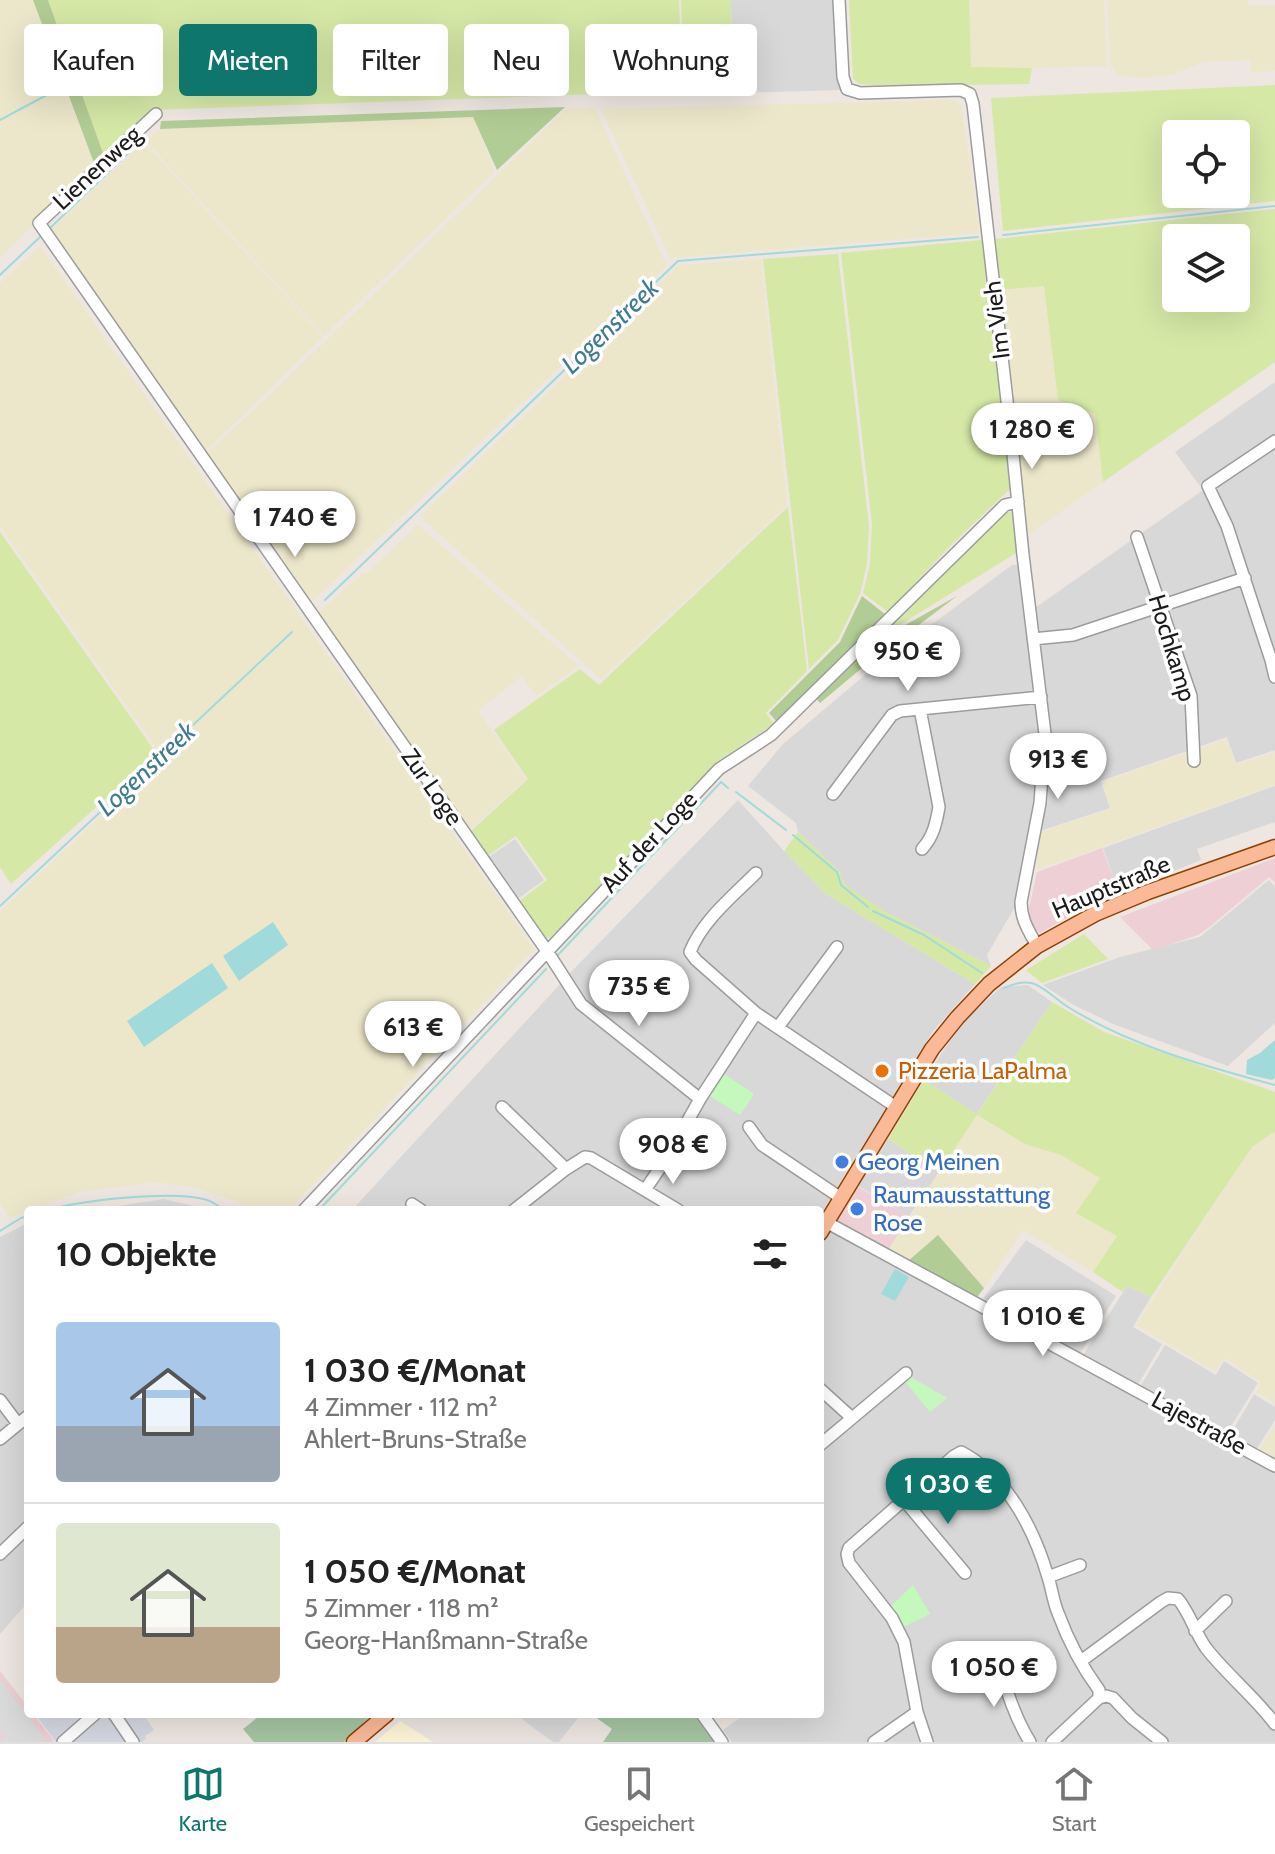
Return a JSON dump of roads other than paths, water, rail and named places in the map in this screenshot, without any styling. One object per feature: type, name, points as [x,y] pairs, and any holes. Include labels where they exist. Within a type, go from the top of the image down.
[{"type":"main road","name":"Hauptstraße","points":[[824,1226],[932,1049],[989,984],[1037,946],[1114,905],[1275,847]]},
{"type":"main road","points":[[354,1742],[382,1718]]},
{"type":"street","name":"Im Vieh","points":[[839,0],[843,77],[847,89],[860,93],[961,90],[970,94],[973,104],[1045,734],[1044,768],[1033,847],[1021,902],[1024,922],[1037,946]]},
{"type":"street","name":"Lienenweg","points":[[39,223],[156,114]]},
{"type":"street","name":"Zur Loge","points":[[39,223],[581,1004],[700,1099]]},
{"type":"street","points":[[1275,441],[1208,486],[1227,526],[1273,660],[1275,677]]},
{"type":"street","name":"Auf der Loge","points":[[308,1206],[719,769],[771,735],[1005,505],[1018,502]]},
{"type":"street","name":"Hochkamp","points":[[1137,537],[1191,696],[1194,761]]},
{"type":"street","points":[[1033,639],[1073,635],[1245,578]]},
{"type":"street","points":[[833,794],[892,715],[900,711],[1041,697]]},
{"type":"street","points":[[920,709],[939,807],[931,839],[922,849]]},
{"type":"street","points":[[756,873],[695,939],[690,952],[756,1013],[896,1107]]},
{"type":"street","points":[[778,1027],[837,947]]},
{"type":"street","points":[[645,1190],[756,1013]]},
{"type":"street","points":[[502,1107],[566,1169]]},
{"type":"street","points":[[749,1127],[762,1145],[841,1198]]},
{"type":"street","points":[[519,1206],[585,1157],[671,1206]]},
{"type":"street","name":"Lajestraße","points":[[824,1229],[1275,1466]]},
{"type":"street","points":[[824,1442],[906,1373]]},
{"type":"street","points":[[824,1393],[852,1418]]},
{"type":"street","points":[[0,1400],[23,1420],[0,1439]]},
{"type":"street","points":[[927,1742],[917,1712],[904,1642],[892,1618],[849,1563],[847,1554],[849,1548],[961,1452],[994,1477],[1021,1512],[1037,1543],[1058,1614],[1099,1690],[1099,1698]]},
{"type":"street","points":[[904,1500],[965,1573]]},
{"type":"street","points":[[0,1554],[24,1531]]},
{"type":"street","points":[[1048,1577],[1080,1565]]},
{"type":"street","points":[[1081,1661],[1168,1598],[1178,1599],[1207,1649],[1275,1724]]},
{"type":"street","points":[[1195,1631],[1226,1601]]},
{"type":"street","points":[[997,1659],[1010,1703],[1030,1742]]},
{"type":"street","points":[[1052,1742],[1099,1698],[1106,1696],[1113,1698],[1162,1742]]},
{"type":"street","points":[[874,1742],[917,1712]]},
{"type":"street","points":[[63,1742],[90,1718]]},
{"type":"street","points":[[117,1718],[133,1742]]},
{"type":"street","points":[[705,1718],[722,1742]]},
{"type":"water","points":[[273,922],[288,945],[239,981],[223,956]]},
{"type":"water","points":[[212,963],[228,988],[144,1047],[127,1021]]},
{"type":"water","points":[[1275,1040],[1275,1078],[1246,1074],[1247,1060]]},
{"type":"water","points":[[895,1269],[909,1277],[895,1301],[881,1294]]},
{"type":"waterway","points":[[0,120],[45,96]]},
{"type":"waterway","points":[[48,230],[145,137]]},
{"type":"waterway","points":[[1003,235],[1275,206]]},
{"type":"waterway","points":[[0,275],[41,236]]},
{"type":"waterway","name":"Logenstreek","points":[[325,600],[678,261],[978,237]]},
{"type":"waterway","name":"Logenstreek","points":[[0,906],[292,632]]},
{"type":"waterway","points":[[556,957],[721,782],[728,788]]},
{"type":"waterway","points":[[736,792],[786,830]]},
{"type":"waterway","points":[[793,835],[837,872],[841,885],[868,907]]},
{"type":"waterway","points":[[873,911],[924,935],[982,973]]},
{"type":"waterway","points":[[323,1206],[546,969]]},
{"type":"waterway","points":[[1004,988],[1032,983],[1092,1021],[1142,1044],[1275,1085]]},
{"type":"waterway","points":[[64,1206],[151,1196],[192,1197],[218,1206]]},
{"type":"waterway","points":[[0,1231],[24,1217]]},
{"type":"place","name":"Pizzeria LaPalma","points":[[882,1071]]},
{"type":"place","name":"Georg Meinen","points":[[842,1162]]},
{"type":"place","name":"Raumausstattung Rose","points":[[857,1209]]}]
